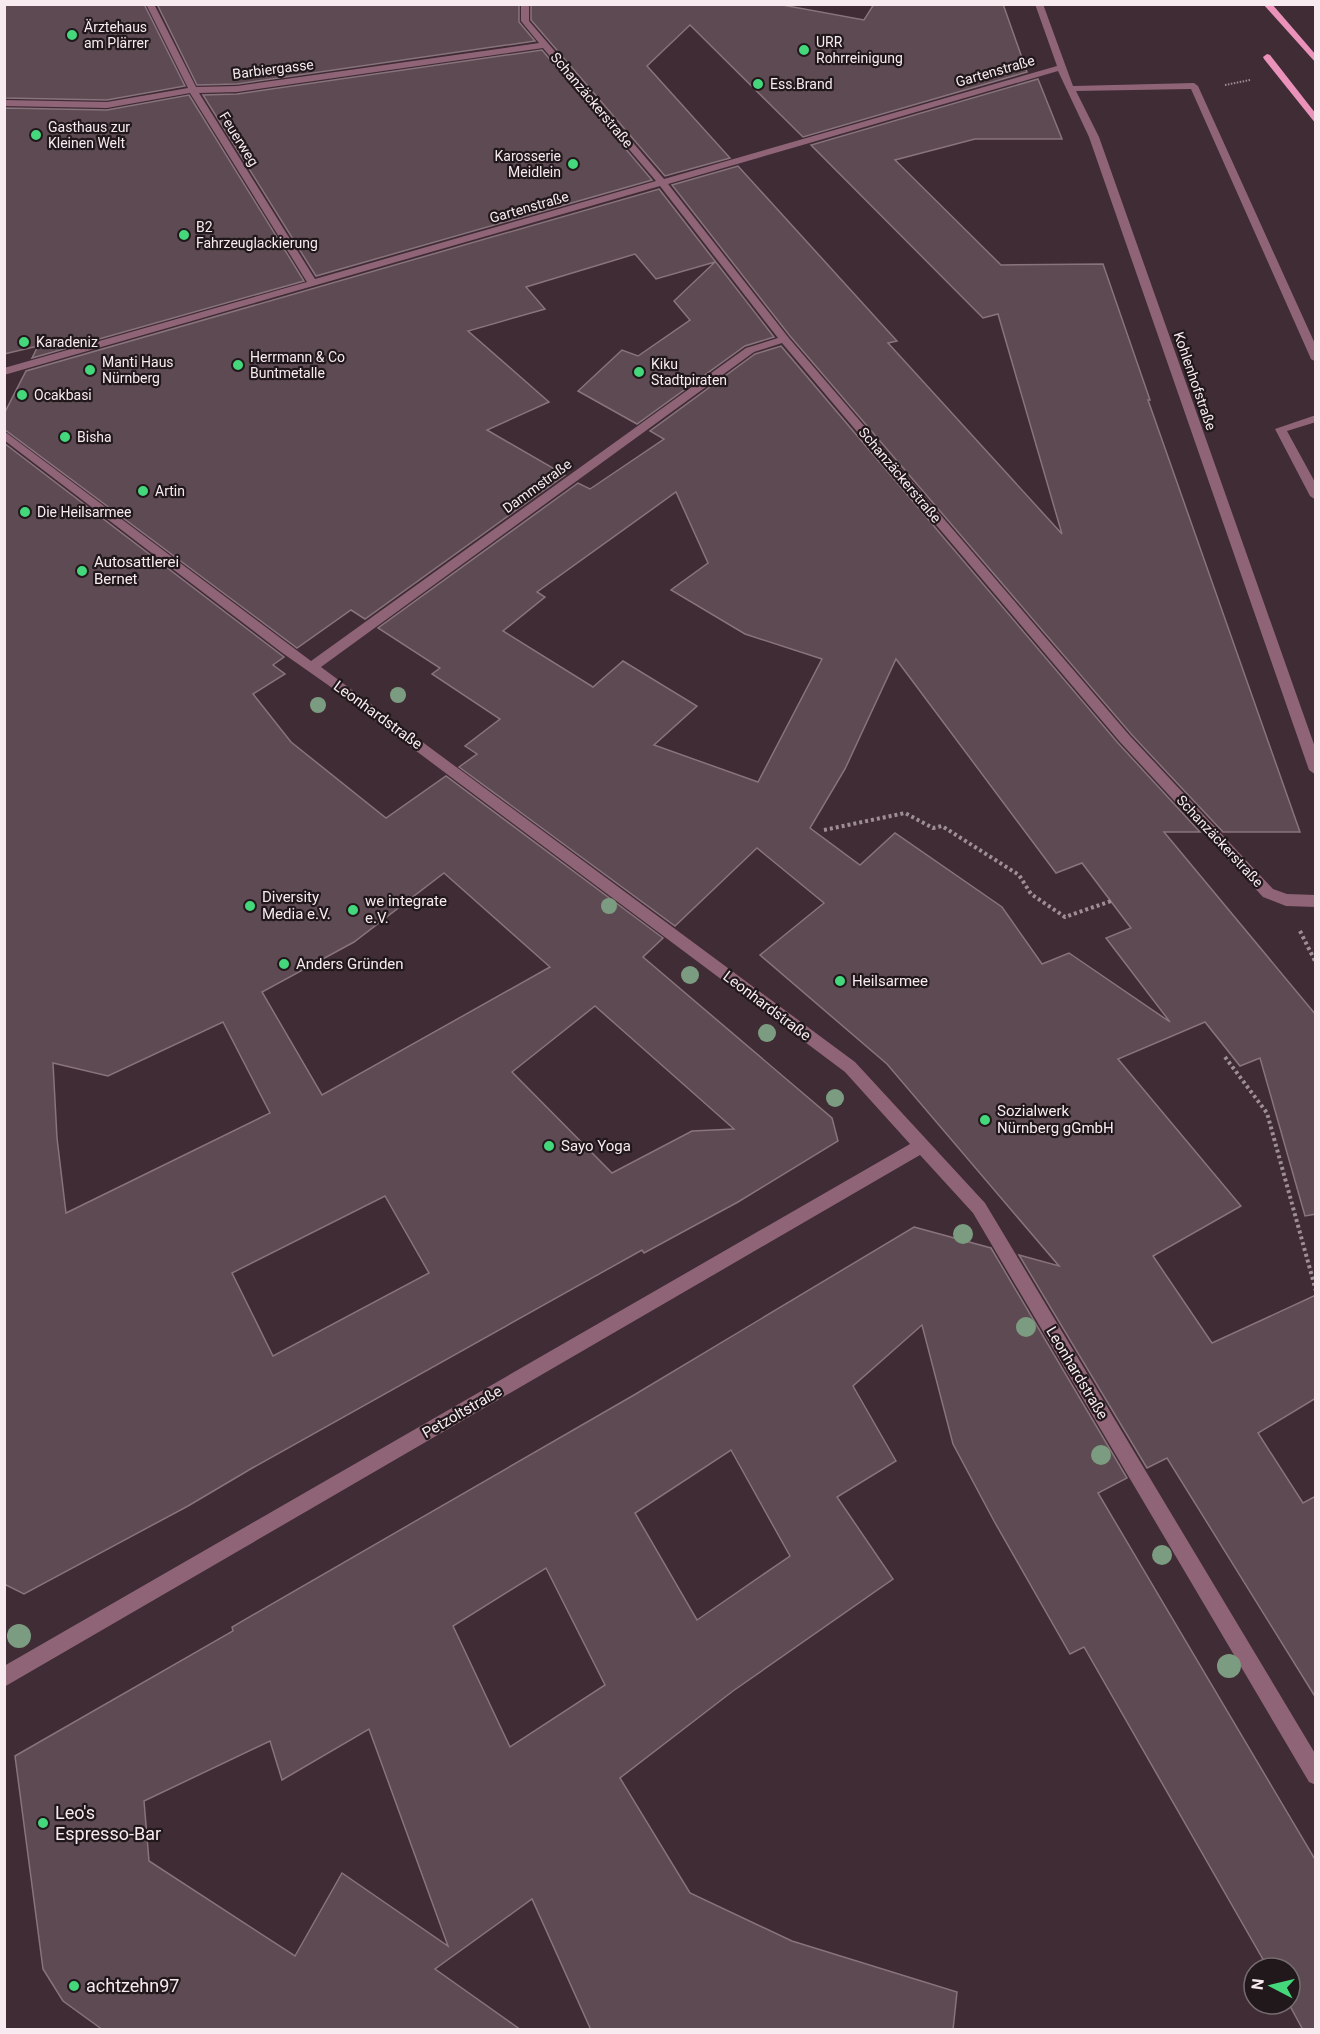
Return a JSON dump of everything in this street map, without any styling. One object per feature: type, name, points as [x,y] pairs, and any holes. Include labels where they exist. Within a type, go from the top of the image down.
[{"type":"main road","points":[[1266,4],[1316,61]]},
{"type":"main road","points":[[1267,57],[1316,121]]},
{"type":"street","name":"Feuerweg","points":[[150,4],[193,90],[313,284]]},
{"type":"street","name":"Schanzäckerstraße","points":[[525,4],[525,21],[663,184],[784,339],[1125,739],[1268,893],[1286,900],[1316,901]]},
{"type":"street","name":"Kohlenhofstraße","points":[[1039,4],[1060,68],[1094,136],[1316,770]]},
{"type":"street","name":"Barbiergasse","points":[[4,103],[107,105],[193,90],[237,88],[545,45]]},
{"type":"street","name":"Gartenstraße","points":[[4,372],[1060,68]]},
{"type":"street","points":[[1070,89],[1194,86],[1316,359]]},
{"type":"street","name":"Dammstraße","points":[[312,667],[750,350],[784,339]]},
{"type":"street","points":[[1316,418],[1281,429],[1316,496]]},
{"type":"street","name":"Leonhardstraße","points":[[4,434],[312,667],[850,1067],[920,1147],[979,1209],[1316,1775]]},
{"type":"street","name":"Petzoltstraße","points":[[4,1677],[920,1147]]},
{"type":"path","points":[[824,830],[905,813],[933,828],[942,826],[1018,875],[1031,894],[1065,917],[1111,901]]},
{"type":"path","points":[[1225,1057],[1267,1113],[1316,1291]]},
{"type":"building","name":"Ärztehaus am Plärrer","points":[[4,4],[144,4],[185,86],[107,100],[4,98]]},
{"type":"building","points":[[157,4],[519,4],[519,22],[535,41],[237,84],[197,85]]},
{"type":"building","points":[[531,4],[777,4],[864,20],[874,4],[1003,4],[1027,72],[803,137],[690,25],[647,66],[730,158],[665,176],[531,20]]},
{"type":"building","points":[[542,50],[652,180],[316,276],[203,95],[237,94]]},
{"type":"building","points":[[1038,79],[1062,139],[975,139],[895,160],[1001,265],[1103,264],[1150,400],[1148,400],[1300,832],[1223,832],[1132,735],[790,336],[672,185],[738,166],[897,341],[888,343],[1062,534],[998,314],[983,318],[811,145]]},
{"type":"building","points":[[189,95],[304,281],[32,358],[38,346],[4,354],[4,108],[107,110]]},
{"type":"building","points":[[659,189],[774,337],[745,346],[637,424],[578,391],[622,350],[638,356],[690,320],[674,301],[715,262],[656,279],[635,254],[526,287],[545,309],[468,331],[549,402],[487,430],[565,475],[365,619],[351,610],[297,648],[4,429],[4,414],[26,371]]},
{"type":"building","points":[[781,346],[1118,743],[1200,832],[1164,832],[1316,1015],[1316,1214],[1305,1216],[1260,1058],[1240,1066],[1205,1022],[1118,1059],[1241,1206],[1153,1256],[1212,1343],[1316,1295],[1316,1398],[1258,1433],[1303,1503],[1316,1496],[1316,1698],[1167,1458],[1147,1468],[1019,1255],[1059,1266],[887,1064],[760,955],[824,903],[757,848],[675,926],[459,767],[477,754],[465,746],[500,719],[432,674],[440,668],[378,628],[578,483],[590,489],[664,439],[650,431],[755,354]],"holes":[[[676,492],[708,563],[671,590],[745,634],[822,659],[758,782],[654,745],[697,706],[623,661],[593,687],[503,631],[545,597],[537,592]],[[896,659],[1056,873],[1082,863],[1131,928],[1106,938],[1170,1022],[1069,953],[1042,964],[1002,907],[895,833],[860,865],[810,828],[845,769]]]},
{"type":"building","points":[[4,443],[284,657],[273,665],[285,674],[253,694],[291,742],[386,818],[446,776],[663,938],[643,957],[832,1118],[838,1141],[738,1202],[644,1253],[642,1250],[188,1506],[24,1594],[4,1584]],"holes":[[[444,873],[550,967],[322,1095],[262,992],[354,942]],[[595,1006],[734,1129],[692,1131],[612,1173],[512,1072]],[[223,1022],[270,1113],[66,1213],[57,1138],[53,1063],[108,1076]],[[385,1196],[429,1273],[273,1356],[232,1273]]]},
{"type":"building","points":[[914,1227],[991,1248],[1127,1478],[1098,1493],[1316,1861],[1316,2030],[1303,2030],[1295,2016],[1302,2016],[1302,1956],[1261,1956],[1084,1647],[1070,1654],[994,1521],[953,1444],[922,1325],[853,1386],[896,1461],[837,1497],[893,1579],[733,1691],[620,1778],[690,1893],[792,1941],[957,1992],[953,2030],[591,2030],[532,1899],[435,1969],[521,2030],[103,2030],[63,2001],[43,1969],[15,1756],[233,1631],[232,1627],[634,1395]],"holes":[[[731,1450],[790,1556],[697,1620],[635,1513]],[[546,1568],[605,1685],[510,1747],[453,1626]],[[369,1729],[448,1946],[342,1873],[295,1956],[149,1861],[144,1801],[270,1741],[282,1780]]]},
{"type":"place","name":"Ärztehaus am Plärrer","points":[[72,35]]},
{"type":"place","name":"URR Rohrreinigung","points":[[804,50]]},
{"type":"place","name":"Ess.Brand","points":[[758,84]]},
{"type":"place","name":"Gasthaus zur Kleinen Welt","points":[[36,135]]},
{"type":"place","name":"Karosserie Meidlein","points":[[573,164]]},
{"type":"place","name":"B2 Fahrzeuglackierung","points":[[184,235]]},
{"type":"place","name":"Karadeniz","points":[[24,342]]},
{"type":"place","name":"Herrmann & Co Buntmetalle","points":[[238,365]]},
{"type":"place","name":"Manti Haus Nürnberg","points":[[90,370]]},
{"type":"place","name":"Kiku Stadtpiraten","points":[[639,372]]},
{"type":"place","name":"Ocakbasi","points":[[22,395]]},
{"type":"place","name":"Bisha","points":[[65,437]]},
{"type":"place","name":"Artin","points":[[143,491]]},
{"type":"place","name":"Die Heilsarmee","points":[[25,512]]},
{"type":"place","name":"Autosattlerei Bernet","points":[[82,571]]},
{"type":"place","name":"Diversity Media e.V.","points":[[250,906]]},
{"type":"place","name":"we integrate e.V.","points":[[353,910]]},
{"type":"place","name":"Anders Gründen","points":[[284,964]]},
{"type":"place","name":"Heilsarmee","points":[[840,981]]},
{"type":"place","name":"Sozialwerk Nürnberg gGmbH","points":[[985,1120]]},
{"type":"place","name":"Sayo Yoga","points":[[549,1146]]},
{"type":"place","name":"Leo's Espresso-Bar","points":[[43,1823]]},
{"type":"place","name":"achtzehn97","points":[[74,1986]]}]
